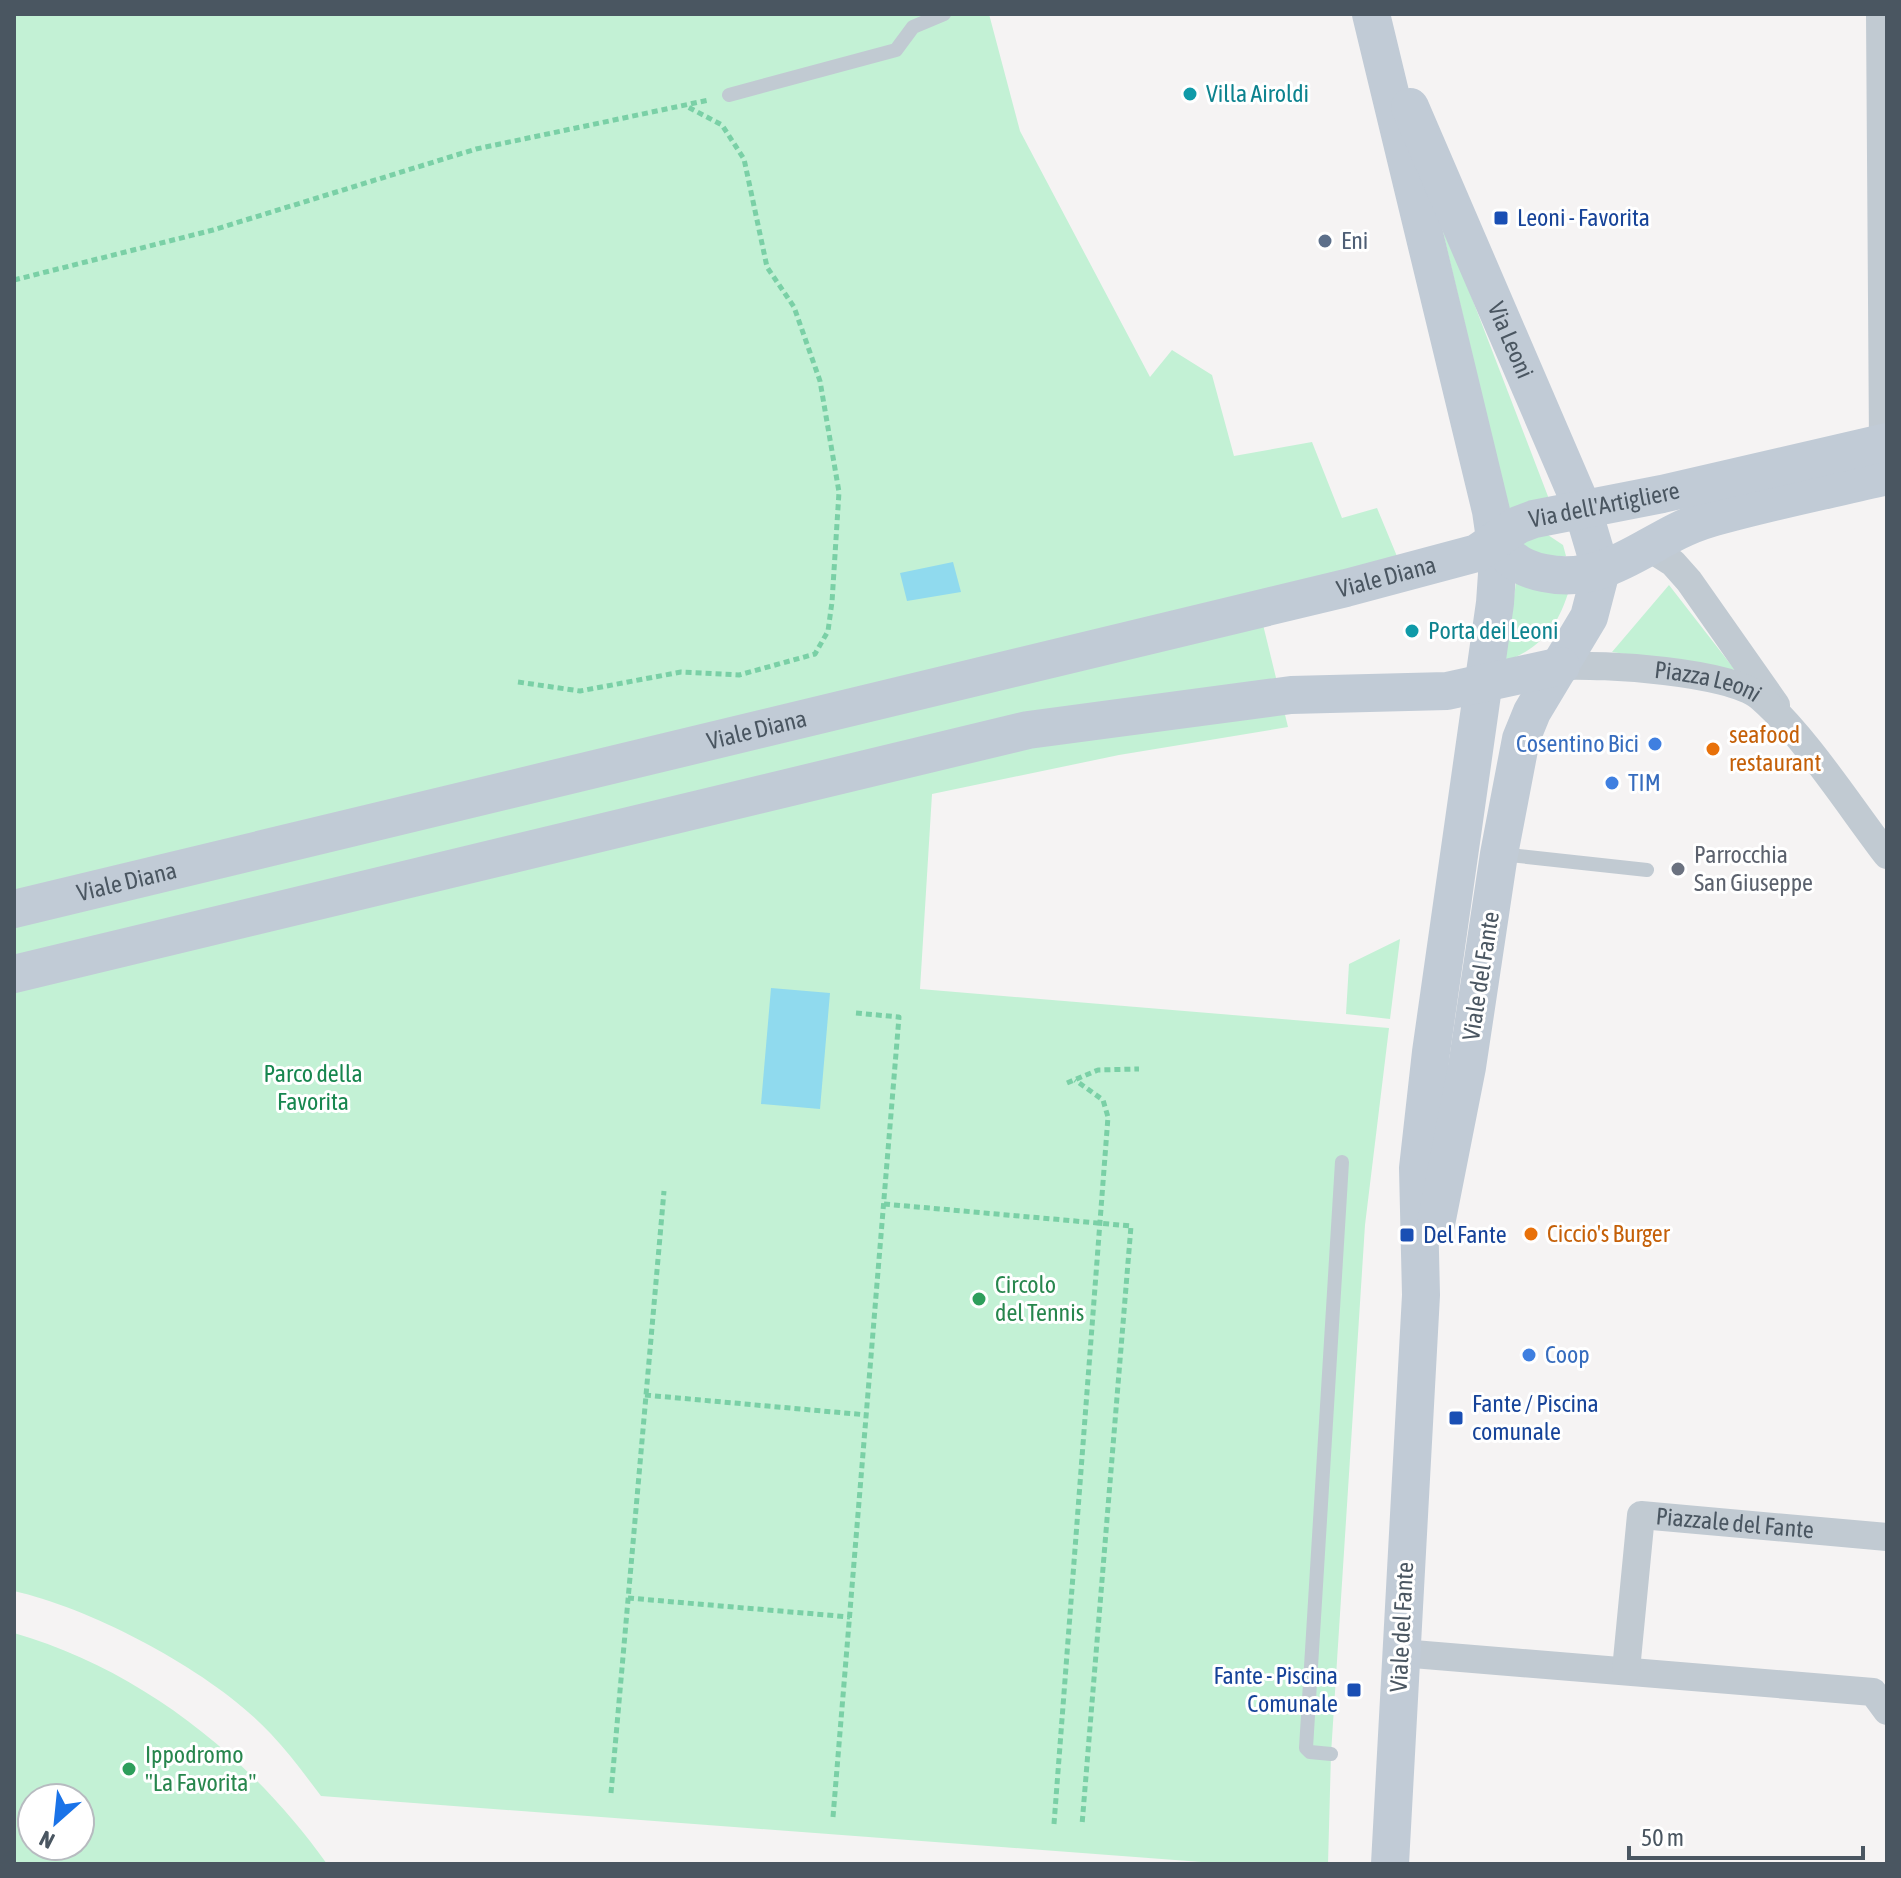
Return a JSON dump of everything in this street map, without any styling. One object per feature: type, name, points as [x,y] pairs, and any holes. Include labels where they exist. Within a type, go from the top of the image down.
[{"type":"street","points":[[1880,14],[1886,453]]},
{"type":"street","name":"Via Leoni","points":[[1371,15],[1582,507],[1600,562]]},
{"type":"street","name":"Via Leoni","points":[[1371,15],[1496,539],[1495,603],[1484,685]]},
{"type":"street","name":"Via dell'Artigliere","points":[[1651,549],[1600,562],[1565,576],[1537,572],[1510,559],[1496,539],[1534,519],[1582,507],[1886,453]]},
{"type":"street","name":"Via dell'Artigliere","points":[[1589,617],[1623,575],[1651,549],[1706,519],[1886,453]]},
{"type":"street","points":[[1562,461],[1589,483],[1606,491],[1662,494]]},
{"type":"street","points":[[14,974],[1028,730],[1291,695],[1447,691],[1561,666],[1589,617],[1600,562],[1592,543],[1571,529],[1534,519]]},
{"type":"street","name":"Viale Diana","points":[[14,909],[1346,588],[1462,558],[1496,539]]},
{"type":"street","name":"Piazza Leoni","points":[[1651,549],[1673,563],[1689,581],[1767,689],[1793,733]]},
{"type":"street","name":"Piazza Leoni","points":[[1561,666],[1611,666],[1732,683],[1758,696],[1793,733]]},
{"type":"street","name":"Viale del Fante","points":[[1421,1295],[1467,1067],[1499,854],[1521,739],[1532,712],[1561,666]]},
{"type":"street","name":"Viale del Fante","points":[[1390,1864],[1421,1295],[1418,1168],[1431,1052],[1484,685]]},
{"type":"street","points":[[1793,733],[1887,855]]},
{"type":"street","name":"Piazzale del Fante","points":[[1626,1670],[1641,1515],[1887,1537]]},
{"type":"street","points":[[1401,1653],[1873,1692],[1887,1711]]},
{"type":"lane","points":[[729,95],[896,50],[913,27],[944,14]]},
{"type":"lane","points":[[1499,854],[1647,870]]},
{"type":"lane","points":[[1331,1754],[1306,1748],[1342,1162]]},
{"type":"path","points":[[14,280],[213,230],[476,149],[729,95]]},
{"type":"path","points":[[518,682],[580,691],[681,672],[739,675],[815,654],[828,631],[839,492],[820,381],[794,307],[767,267],[744,159],[722,125],[686,106]]},
{"type":"path","points":[[833,1817],[899,1017],[856,1013]]},
{"type":"path","points":[[1067,1083],[1116,1067],[1139,1069]]},
{"type":"path","points":[[1054,1824],[1108,1117],[1103,1100],[1075,1080]]},
{"type":"path","points":[[611,1793],[664,1191]]},
{"type":"path","points":[[884,1204],[1131,1226],[1082,1825]]},
{"type":"path","points":[[645,1395],[867,1415]]},
{"type":"path","points":[[628,1598],[850,1617]]},
{"type":"green space","name":"Parco della Favorita","points":[[14,14],[989,14],[1020,131],[1150,377],[1172,350],[1212,375],[1234,456],[1312,442],[1342,518],[1377,508],[1401,566],[1257,600],[1288,727],[1119,755],[932,794],[920,989],[1389,1028],[1365,1225],[1331,1754],[1328,1864],[1228,1864],[321,1796],[278,1741],[218,1688],[152,1646],[116,1628],[80,1612],[14,1591]]},
{"type":"green space","points":[[1437,207],[1549,499],[1509,510]]},
{"type":"green space","points":[[1545,533],[1563,545],[1566,556],[1535,556],[1522,543]]},
{"type":"green space","points":[[1516,583],[1569,590],[1559,615],[1546,635],[1528,650],[1504,662]]},
{"type":"green space","points":[[1669,585],[1735,670],[1612,652]]},
{"type":"green space","points":[[1400,939],[1390,1019],[1346,1014],[1349,964]]},
{"type":"green space","name":"Ippodromo \"La Favorita\"","points":[[14,1633],[106,1669],[190,1722],[264,1788],[327,1864],[14,1864]]},
{"type":"water","points":[[953,562],[961,592],[907,601],[900,573]]},
{"type":"water","points":[[771,988],[830,993],[820,1109],[761,1104]]},
{"type":"place","name":"Villa Airoldi","points":[[1190,94]]},
{"type":"place","name":"Leoni - Favorita","points":[[1501,218]]},
{"type":"place","name":"Eni","points":[[1325,241]]},
{"type":"place","name":"Porta dei Leoni","points":[[1412,631]]},
{"type":"place","name":"Cosentino Bici","points":[[1655,744]]},
{"type":"place","name":"seafood restaurant","points":[[1713,749]]},
{"type":"place","name":"TIM","points":[[1612,783]]},
{"type":"place","name":"Parrocchia San Giuseppe","points":[[1678,869]]},
{"type":"place","name":"Ciccio's Burger","points":[[1531,1234]]},
{"type":"place","name":"Del Fante","points":[[1407,1235]]},
{"type":"place","name":"Circolo del Tennis","points":[[979,1299]]},
{"type":"place","name":"Coop","points":[[1529,1355]]},
{"type":"place","name":"Fante / Piscina comunale","points":[[1456,1418]]},
{"type":"place","name":"Fante - Piscina Comunale","points":[[1354,1690]]},
{"type":"place","name":"Ippodromo \"La Favorita\"","points":[[129,1769]]}]
